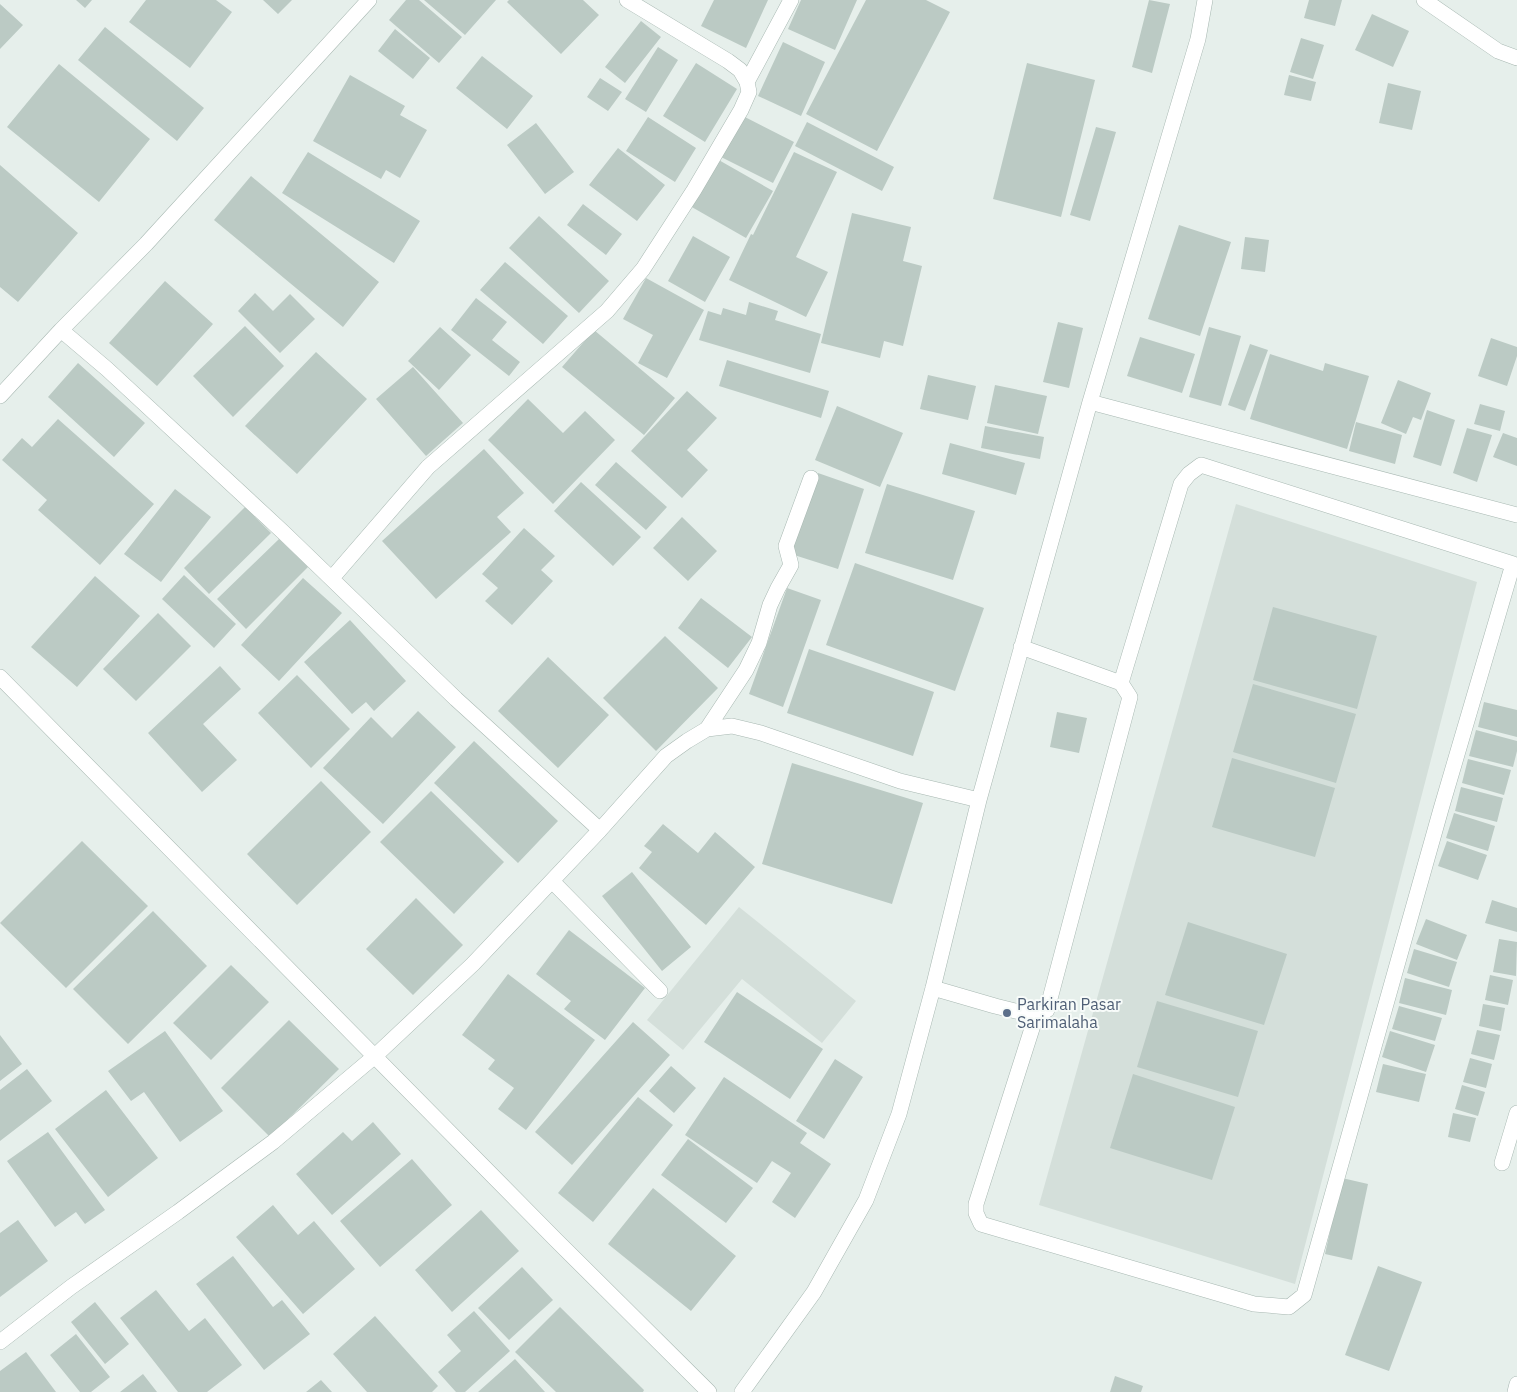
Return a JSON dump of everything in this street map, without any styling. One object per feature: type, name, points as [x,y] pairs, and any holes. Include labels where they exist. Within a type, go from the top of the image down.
[{"type":"street","points":[[0,396],[61,330],[146,244],[369,0]]},
{"type":"street","points":[[332,578],[428,467],[607,311],[659,244],[741,110],[749,92],[747,82],[740,70],[627,0]]},
{"type":"street","points":[[747,82],[791,0]]},
{"type":"street","points":[[742,1392],[814,1292],[866,1200],[899,1114],[933,988],[979,800],[1090,402],[1198,39],[1205,0]]},
{"type":"street","points":[[1424,0],[1498,51],[1517,58]]},
{"type":"street","points":[[61,330],[106,369],[332,578],[456,699],[600,830]]},
{"type":"street","points":[[1090,402],[1517,515]]},
{"type":"street","points":[[1036,1016],[976,1204],[976,1214],[981,1224],[1254,1304],[1289,1307],[1304,1295],[1441,809],[1513,564],[1201,465],[1189,474],[1181,484],[1121,684]]},
{"type":"street","points":[[0,1342],[71,1287],[273,1142],[375,1056],[473,964],[600,830],[666,756],[706,729],[746,670],[759,643],[770,605],[791,565],[786,546],[811,478]]},
{"type":"street","points":[[933,988],[1036,1016],[1047,1010],[1130,697],[1121,684],[1022,648]]},
{"type":"street","points":[[0,677],[549,1233],[709,1392]]},
{"type":"street","points":[[706,729],[732,726],[761,733],[900,781],[979,800]]},
{"type":"street","points":[[552,881],[660,991]]},
{"type":"street","points":[[1502,1163],[1517,1113]]},
{"type":"street","points":[[1515,1392],[1517,1384]]},
{"type":"shaded area","points":[[1236,504],[1477,582],[1295,1284],[1039,1205]]},
{"type":"shaded area","points":[[739,907],[856,1001],[822,1043],[742,979],[683,1050],[647,1020]]},
{"type":"building","points":[[76,0],[92,0],[85,8]]},
{"type":"building","points":[[146,0],[216,0],[232,12],[190,68],[129,22]]},
{"type":"building","points":[[263,0],[292,0],[278,14]]},
{"type":"building","points":[[406,0],[419,0],[462,37],[439,63],[389,20]]},
{"type":"building","points":[[424,0],[496,0],[465,35]]},
{"type":"building","points":[[509,0],[583,0],[599,15],[561,54],[507,2]]},
{"type":"building","points":[[714,0],[768,0],[746,48],[701,26]]},
{"type":"building","points":[[801,0],[857,0],[835,50],[788,29]]},
{"type":"building","points":[[866,0],[926,0],[950,12],[877,151],[806,114]]},
{"type":"building","points":[[1149,0],[1170,4],[1152,73],[1132,67]]},
{"type":"building","points":[[1309,0],[1342,0],[1335,26],[1304,18]]},
{"type":"building","points":[[0,4],[23,25],[0,49]]},
{"type":"building","points":[[1372,14],[1409,31],[1393,67],[1355,50]]},
{"type":"building","points":[[641,21],[661,37],[625,83],[605,67]]},
{"type":"building","points":[[105,27],[204,108],[177,141],[78,60]]},
{"type":"building","points":[[395,29],[430,58],[413,79],[378,51]]},
{"type":"building","points":[[1301,38],[1324,45],[1313,79],[1290,72]]},
{"type":"building","points":[[783,42],[825,62],[801,116],[758,96]]},
{"type":"building","points":[[658,47],[678,60],[646,112],[625,99]]},
{"type":"building","points":[[482,56],[533,96],[507,129],[456,88]]},
{"type":"building","points":[[696,63],[737,89],[705,142],[663,116]]},
{"type":"building","points":[[1027,63],[1095,80],[1061,217],[993,199]]},
{"type":"building","points":[[59,64],[150,139],[99,202],[7,127]]},
{"type":"building","points":[[350,75],[405,106],[400,115],[427,130],[400,178],[386,170],[381,179],[313,141]]},
{"type":"building","points":[[1289,75],[1316,82],[1311,101],[1284,95]]},
{"type":"building","points":[[600,78],[622,92],[608,111],[587,97]]},
{"type":"building","points":[[1388,83],[1421,91],[1412,130],[1379,123]]},
{"type":"building","points":[[741,115],[794,142],[773,183],[721,157]]},
{"type":"building","points":[[648,117],[696,148],[675,182],[626,151]]},
{"type":"building","points":[[807,122],[894,167],[882,191],[795,146]]},
{"type":"building","points":[[536,123],[574,172],[545,194],[507,145]]},
{"type":"building","points":[[1096,127],[1116,132],[1090,221],[1070,215]]},
{"type":"building","points":[[618,148],[665,185],[637,221],[589,185]]},
{"type":"building","points":[[308,152],[420,221],[394,263],[282,193]]},
{"type":"building","points":[[794,152],[837,172],[796,257],[828,272],[806,317],[729,280]]},
{"type":"building","points":[[717,159],[773,191],[746,238],[690,206]]},
{"type":"building","points":[[0,165],[78,233],[18,302],[0,287]]},
{"type":"building","points":[[251,176],[379,282],[343,327],[214,220]]},
{"type":"building","points":[[583,204],[622,234],[606,255],[567,225]]},
{"type":"building","points":[[852,213],[911,227],[903,261],[922,266],[903,346],[884,341],[880,358],[821,343]]},
{"type":"building","points":[[539,216],[609,281],[579,313],[509,248]]},
{"type":"building","points":[[1179,225],[1231,242],[1200,336],[1148,319]]},
{"type":"building","points":[[693,236],[730,257],[705,302],[668,281]]},
{"type":"building","points":[[1245,237],[1269,240],[1265,272],[1241,269]]},
{"type":"building","points":[[505,262],[568,316],[543,344],[480,290]]},
{"type":"building","points":[[646,278],[704,310],[667,378],[638,363],[653,335],[623,319]]},
{"type":"building","points":[[165,281],[213,324],[157,386],[109,343]]},
{"type":"building","points":[[255,293],[273,311],[290,294],[315,319],[280,353],[238,311]]},
{"type":"building","points":[[476,298],[507,322],[492,340],[520,362],[509,376],[451,330]]},
{"type":"building","points":[[749,302],[778,311],[775,320],[821,334],[810,373],[699,340],[708,311],[721,315],[723,308],[746,315]]},
{"type":"building","points":[[1058,322],[1083,328],[1069,388],[1043,382]]},
{"type":"building","points":[[245,326],[284,366],[233,417],[193,376]]},
{"type":"building","points":[[440,327],[471,355],[439,390],[408,361]]},
{"type":"building","points":[[1209,327],[1241,336],[1221,406],[1189,397]]},
{"type":"building","points":[[594,330],[675,398],[644,435],[562,367]]},
{"type":"building","points":[[1140,337],[1195,354],[1182,393],[1127,376]]},
{"type":"building","points":[[1491,338],[1517,347],[1517,356],[1507,386],[1478,376]]},
{"type":"building","points":[[1250,344],[1268,350],[1245,411],[1228,405]]},
{"type":"building","points":[[316,352],[367,399],[297,474],[245,426]]},
{"type":"building","points":[[1270,354],[1323,371],[1325,363],[1369,376],[1347,449],[1250,419]]},
{"type":"building","points":[[727,360],[829,391],[821,418],[719,386]]},
{"type":"building","points":[[78,363],[145,423],[114,457],[48,397]]},
{"type":"building","points":[[413,367],[463,423],[426,456],[376,399]]},
{"type":"building","points":[[928,375],[976,386],[968,420],[920,409]]},
{"type":"building","points":[[1398,380],[1431,393],[1421,420],[1413,417],[1406,434],[1381,423]]},
{"type":"building","points":[[995,385],[1047,396],[1038,434],[987,423]]},
{"type":"building","points":[[687,391],[717,418],[687,450],[708,470],[682,498],[631,451]]},
{"type":"building","points":[[528,399],[563,433],[585,411],[615,440],[553,504],[488,440]]},
{"type":"building","points":[[1480,404],[1505,411],[1500,431],[1474,424]]},
{"type":"building","points":[[837,406],[903,433],[880,487],[815,460]]},
{"type":"building","points":[[1427,410],[1455,420],[1441,466],[1413,457]]},
{"type":"building","points":[[58,419],[154,504],[100,565],[38,510],[47,500],[2,460],[22,438],[32,447]]},
{"type":"building","points":[[1356,422],[1402,435],[1395,464],[1349,451]]},
{"type":"building","points":[[985,426],[1044,437],[1040,459],[981,448]]},
{"type":"building","points":[[1467,428],[1492,435],[1477,482],[1453,473]]},
{"type":"building","points":[[1503,433],[1517,438],[1517,466],[1493,457]]},
{"type":"building","points":[[950,443],[1025,463],[1016,495],[942,474]]},
{"type":"building","points":[[484,449],[524,493],[497,517],[511,532],[436,599],[382,541]]},
{"type":"building","points":[[616,462],[667,507],[646,530],[595,485]]},
{"type":"building","points":[[818,473],[864,489],[838,569],[791,554]]},
{"type":"building","points":[[581,482],[641,537],[613,566],[554,511]]},
{"type":"building","points":[[887,484],[975,511],[953,580],[865,553]]},
{"type":"building","points":[[175,489],[211,517],[161,582],[124,554]]},
{"type":"building","points":[[245,507],[271,533],[209,594],[184,568]]},
{"type":"building","points":[[682,517],[717,551],[688,581],[653,548]]},
{"type":"building","points":[[524,528],[555,556],[541,570],[553,581],[512,625],[485,601],[498,588],[482,574]]},
{"type":"building","points":[[279,539],[308,567],[246,629],[217,599]]},
{"type":"building","points":[[855,563],[984,608],[955,691],[826,645]]},
{"type":"building","points":[[184,575],[236,624],[214,648],[162,599]]},
{"type":"building","points":[[95,576],[140,616],[77,687],[31,647]]},
{"type":"building","points":[[303,578],[342,613],[279,681],[241,645]]},
{"type":"building","points":[[787,588],[821,600],[783,707],[749,694]]},
{"type":"building","points":[[701,598],[752,637],[728,668],[678,628]]},
{"type":"building","points":[[1273,607],[1377,636],[1357,709],[1253,680]]},
{"type":"building","points":[[158,613],[191,646],[136,701],[103,669]]},
{"type":"building","points":[[350,620],[406,681],[374,711],[366,702],[352,714],[304,662]]},
{"type":"building","points":[[665,636],[718,688],[656,751],[603,698]]},
{"type":"building","points":[[809,649],[934,692],[913,756],[787,713]]},
{"type":"building","points":[[548,657],[609,715],[558,768],[498,711]]},
{"type":"building","points":[[220,666],[241,689],[203,724],[237,760],[202,792],[148,733]]},
{"type":"building","points":[[297,675],[350,729],[311,768],[258,713]]},
{"type":"building","points":[[1253,684],[1356,714],[1336,783],[1233,752]]},
{"type":"building","points":[[1484,702],[1517,710],[1517,737],[1478,727]]},
{"type":"building","points":[[418,711],[456,747],[383,824],[323,768],[371,717],[392,738]]},
{"type":"building","points":[[1057,712],[1087,718],[1079,753],[1050,747]]},
{"type":"building","points":[[1476,730],[1517,741],[1517,751],[1513,767],[1469,756]]},
{"type":"building","points":[[474,741],[558,821],[518,863],[434,783]]},
{"type":"building","points":[[1232,758],[1335,788],[1315,857],[1212,827]]},
{"type":"building","points":[[1468,759],[1511,770],[1504,795],[1462,783]]},
{"type":"building","points":[[792,763],[923,803],[892,904],[762,864]]},
{"type":"building","points":[[321,781],[371,832],[297,905],[247,854]]},
{"type":"building","points":[[1461,787],[1503,798],[1497,822],[1455,811]]},
{"type":"building","points":[[431,791],[504,862],[454,914],[380,842]]},
{"type":"building","points":[[1454,813],[1495,826],[1488,851],[1446,838]]},
{"type":"building","points":[[663,824],[698,853],[715,832],[755,867],[706,925],[639,868],[652,852],[644,846]]},
{"type":"building","points":[[82,841],[148,906],[66,988],[0,923]]},
{"type":"building","points":[[1447,841],[1487,855],[1478,880],[1438,866]]},
{"type":"building","points":[[632,872],[691,947],[662,971],[602,896]]},
{"type":"building","points":[[416,898],[463,945],[413,995],[366,949]]},
{"type":"building","points":[[1492,900],[1517,908],[1517,932],[1485,923]]},
{"type":"building","points":[[153,911],[207,966],[128,1044],[73,989]]},
{"type":"building","points":[[1426,919],[1467,935],[1457,960],[1416,944]]},
{"type":"building","points":[[1188,922],[1287,954],[1264,1025],[1165,995]]},
{"type":"building","points":[[569,930],[645,988],[605,1040],[564,1009],[571,1001],[536,974]]},
{"type":"building","points":[[1499,939],[1517,942],[1516,976],[1493,972]]},
{"type":"building","points":[[1414,949],[1457,962],[1449,987],[1407,973]]},
{"type":"building","points":[[231,965],[269,1002],[211,1060],[173,1023]]},
{"type":"building","points":[[508,974],[595,1040],[526,1130],[498,1109],[514,1088],[488,1069],[495,1060],[462,1035]]},
{"type":"building","points":[[1490,975],[1513,980],[1508,1005],[1485,1000]]},
{"type":"building","points":[[1405,978],[1452,990],[1446,1015],[1399,1003]]},
{"type":"building","points":[[737,992],[823,1049],[790,1099],[704,1042]]},
{"type":"building","points":[[1157,1001],[1258,1031],[1238,1097],[1137,1067]]},
{"type":"building","points":[[1483,1004],[1505,1008],[1501,1031],[1479,1026]]},
{"type":"building","points":[[1399,1006],[1442,1018],[1435,1041],[1392,1029]]},
{"type":"building","points":[[289,1020],[339,1069],[270,1137],[221,1088]]},
{"type":"building","points":[[633,1022],[670,1055],[572,1165],[535,1132]]},
{"type":"building","points":[[1477,1030],[1500,1035],[1494,1060],[1471,1054]]},
{"type":"building","points":[[165,1031],[223,1111],[180,1142],[144,1092],[131,1101],[108,1071]]},
{"type":"building","points":[[1390,1031],[1435,1045],[1426,1072],[1382,1057]]},
{"type":"building","points":[[0,1035],[22,1064],[0,1081]]},
{"type":"building","points":[[1470,1058],[1492,1064],[1486,1088],[1463,1082]]},
{"type":"building","points":[[835,1059],[863,1077],[824,1139],[796,1121]]},
{"type":"building","points":[[1383,1064],[1426,1074],[1419,1102],[1376,1092]]},
{"type":"building","points":[[671,1066],[696,1088],[674,1113],[649,1091]]},
{"type":"building","points":[[27,1069],[52,1101],[0,1141],[0,1090]]},
{"type":"building","points":[[1133,1074],[1235,1107],[1212,1180],[1110,1148]]},
{"type":"building","points":[[724,1077],[807,1133],[800,1143],[831,1164],[795,1218],[772,1202],[791,1173],[772,1161],[757,1183],[685,1135]]},
{"type":"building","points":[[1462,1085],[1485,1092],[1478,1116],[1455,1109]]},
{"type":"building","points":[[106,1090],[158,1158],[108,1197],[55,1129]]},
{"type":"building","points":[[638,1097],[673,1125],[593,1222],[558,1193]]},
{"type":"building","points":[[1453,1113],[1476,1118],[1470,1142],[1448,1137]]},
{"type":"building","points":[[373,1122],[401,1154],[332,1215],[296,1174],[343,1132],[352,1141]]},
{"type":"building","points":[[48,1132],[105,1210],[85,1224],[76,1212],[55,1227],[7,1161]]},
{"type":"building","points":[[688,1139],[753,1188],[726,1223],[661,1175]]},
{"type":"building","points":[[412,1159],[452,1205],[380,1267],[340,1221]]},
{"type":"building","points":[[1342,1178],[1368,1184],[1352,1260],[1325,1254]]},
{"type":"building","points":[[653,1188],[736,1256],[691,1311],[608,1244]]},
{"type":"building","points":[[273,1205],[298,1235],[314,1221],[355,1269],[303,1314],[236,1237]]},
{"type":"building","points":[[481,1210],[519,1251],[452,1312],[415,1270]]},
{"type":"building","points":[[18,1220],[48,1261],[0,1297],[0,1233]]},
{"type":"building","points":[[233,1256],[273,1307],[282,1300],[310,1334],[264,1370],[196,1284]]},
{"type":"building","points":[[1378,1266],[1422,1282],[1389,1371],[1345,1355]]},
{"type":"building","points":[[522,1267],[553,1300],[509,1340],[478,1308]]},
{"type":"building","points":[[156,1290],[189,1331],[205,1318],[242,1365],[207,1392],[178,1392],[120,1318]]},
{"type":"building","points":[[95,1302],[129,1344],[105,1364],[71,1322]]},
{"type":"building","points":[[560,1307],[644,1390],[643,1392],[556,1392],[515,1352]]},
{"type":"building","points":[[474,1311],[510,1351],[465,1392],[456,1392],[438,1372],[461,1351],[447,1335]]},
{"type":"building","points":[[375,1316],[438,1386],[432,1392],[367,1392],[333,1354]]},
{"type":"building","points":[[76,1334],[110,1377],[91,1392],[80,1392],[50,1355]]},
{"type":"building","points":[[26,1352],[56,1392],[0,1392],[0,1371]]},
{"type":"building","points":[[515,1359],[545,1392],[478,1392]]},
{"type":"building","points":[[143,1374],[157,1392],[120,1392]]},
{"type":"building","points":[[1115,1376],[1143,1386],[1141,1392],[1110,1392]]},
{"type":"building","points":[[321,1380],[332,1392],[306,1392]]},
{"type":"place","name":"Parkiran Pasar Sarimalaha","points":[[1007,1013]]}]
